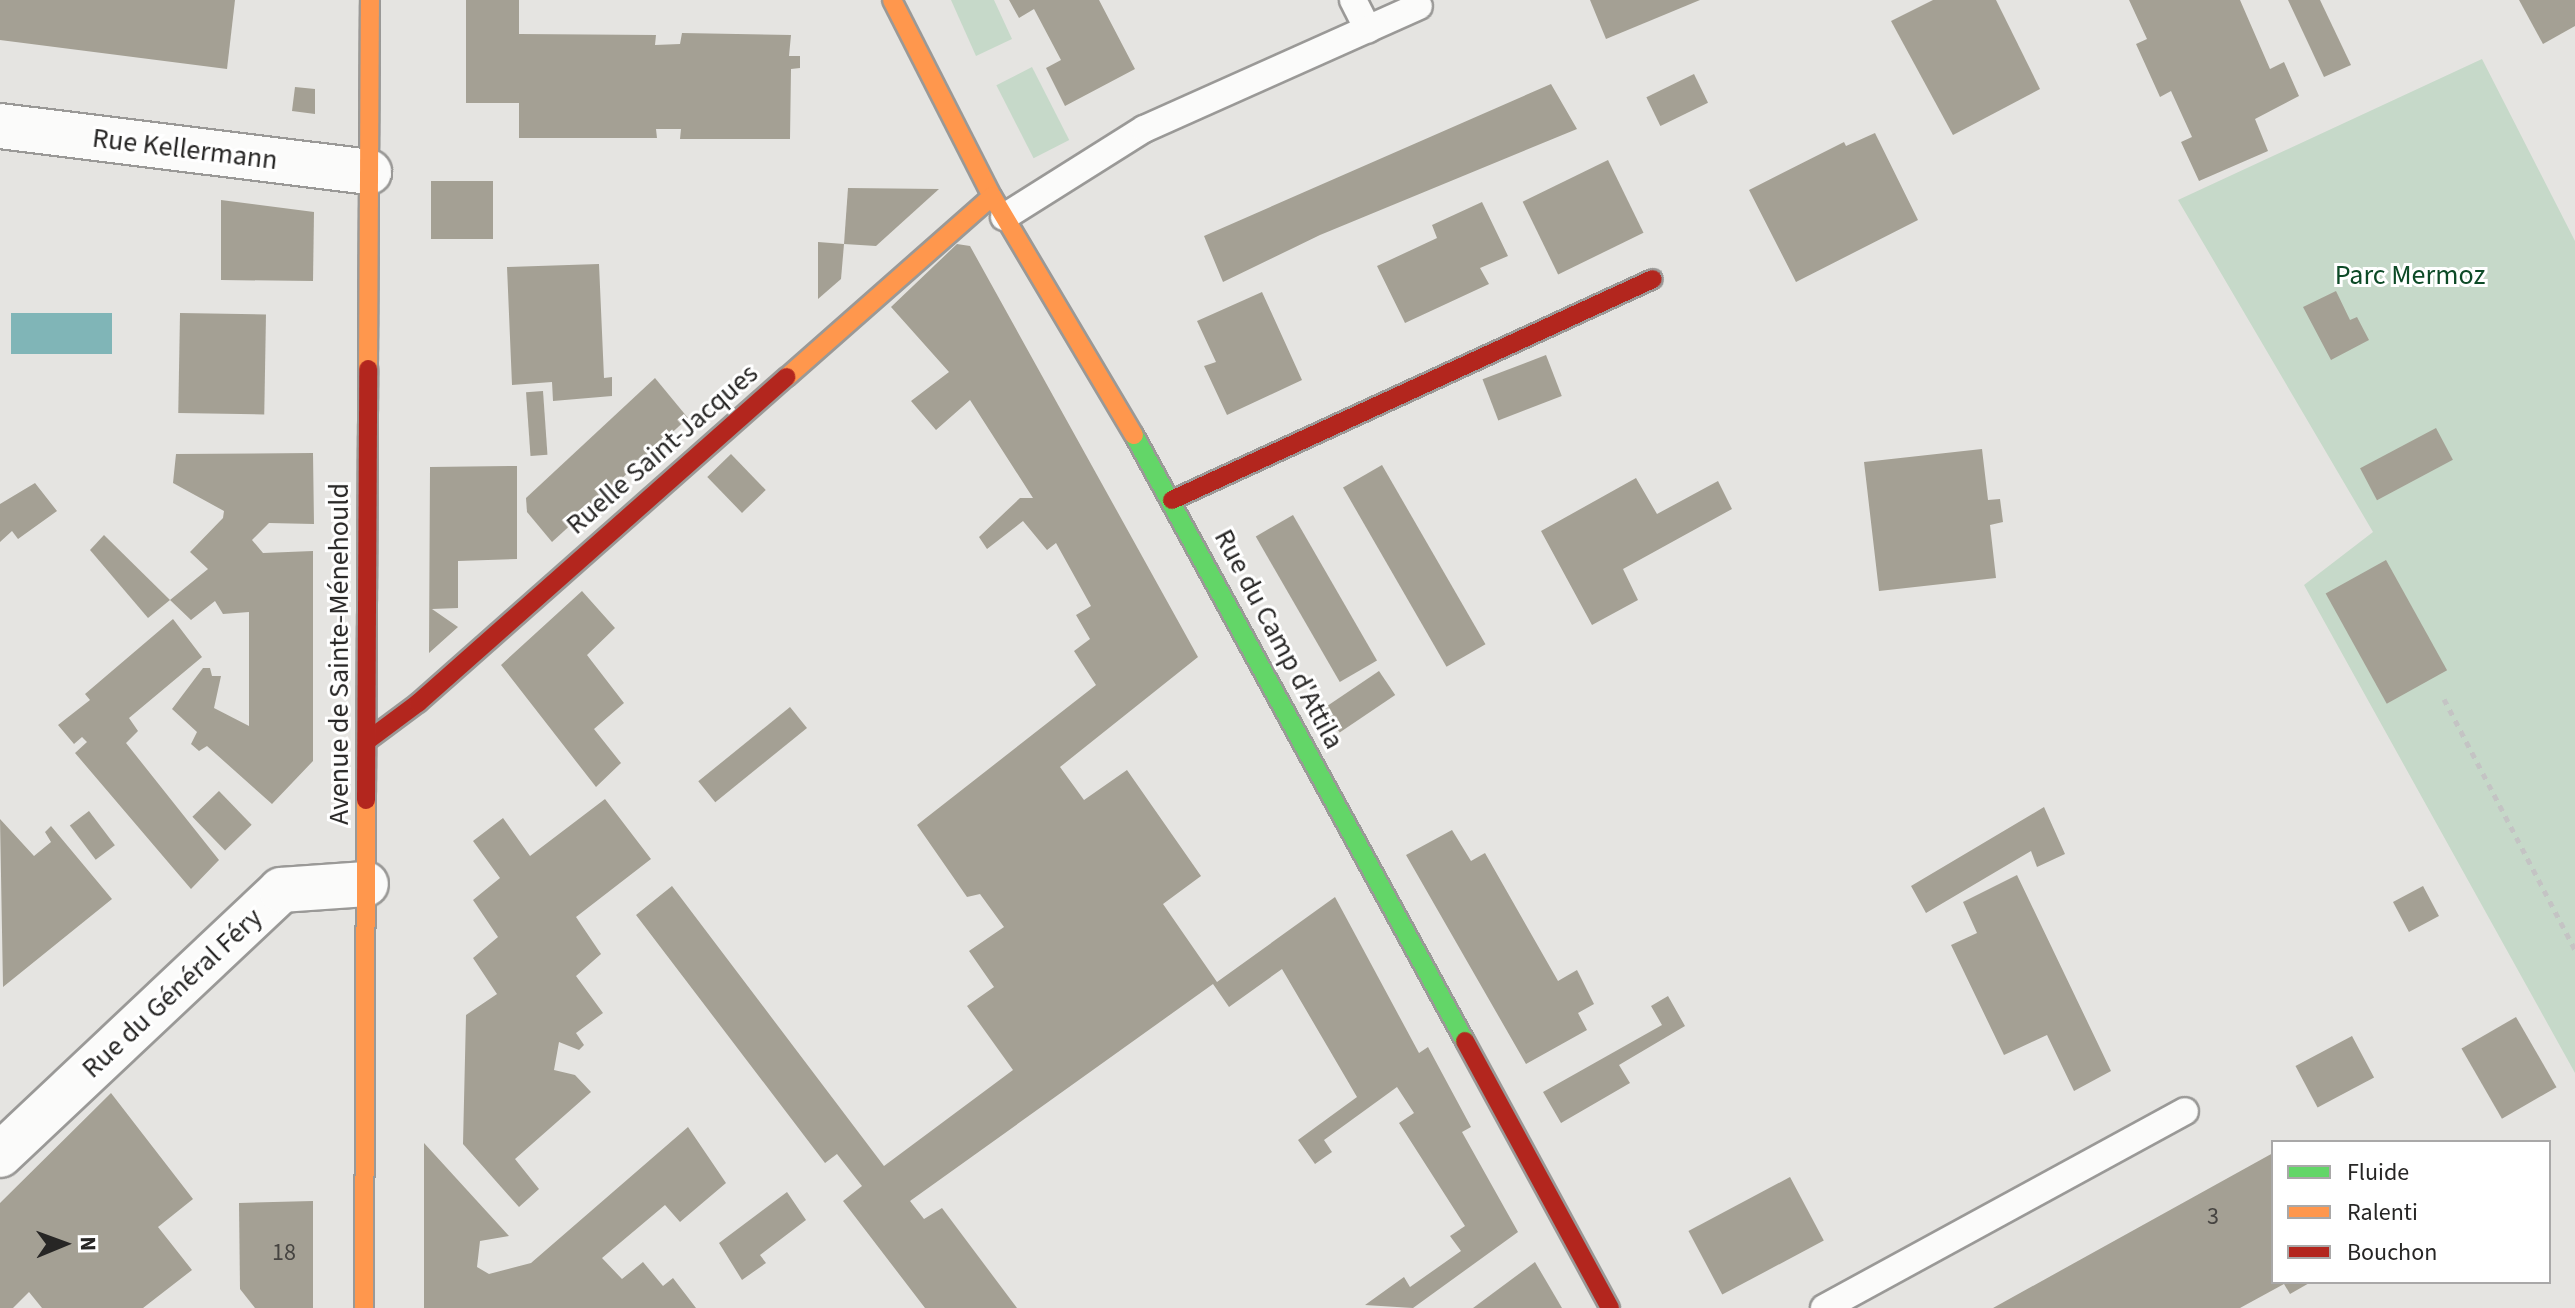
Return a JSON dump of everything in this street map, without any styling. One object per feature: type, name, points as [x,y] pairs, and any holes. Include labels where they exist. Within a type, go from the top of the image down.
[{"type":"street","name":"Avenue de Sainte-Ménehould","points":[[364,1308],[370,0]]},
{"type":"street","name":"Rue du Camp d'Attila","points":[[892,0],[998,206],[1172,500],[1610,1308]]},
{"type":"street","name":"Rue Kellermann","points":[[0,126],[369,172]]},
{"type":"street","name":"Ruelle Saint-Jacques","points":[[367,741],[418,703],[998,206]]},
{"type":"street","points":[[1172,500],[1653,279]]},
{"type":"street","name":"Rue du Général Féry","points":[[0,1155],[281,890],[366,884]]},
{"type":"lane","points":[[1353,0],[1368,29]]},
{"type":"lane","points":[[998,206],[1144,129],[1419,6]]},
{"type":"lane","points":[[1824,1308],[2185,1111]]},
{"type":"path","points":[[2444,699],[2575,950]]},
{"type":"green space","points":[[951,0],[994,0],[1012,39],[976,56]]},
{"type":"green space","name":"Parc Mermoz","points":[[2482,59],[2575,241],[2575,1073],[2304,585],[2373,532],[2178,200]]},
{"type":"green space","points":[[1032,67],[1069,140],[1034,158],[996,85]]},
{"type":"water","points":[[11,313],[112,313],[112,354],[11,354]]},
{"type":"building","points":[[0,0],[235,0],[227,69],[0,40]]},
{"type":"building","points":[[466,0],[519,0],[519,34],[656,35],[655,45],[680,44],[682,33],[791,35],[789,56],[800,56],[800,68],[791,69],[790,139],[680,139],[681,129],[656,129],[657,138],[519,138],[519,103],[466,103]]},
{"type":"building","points":[[1009,0],[1099,0],[1135,69],[1065,106],[1046,68],[1061,60],[1034,9],[1019,18]]},
{"type":"building","points":[[1590,0],[1700,0],[1606,39]]},
{"type":"building","points":[[1933,0],[1996,0],[2040,89],[1953,135],[1891,21]]},
{"type":"building","points":[[2129,0],[2240,0],[2270,69],[2284,62],[2299,96],[2255,119],[2268,151],[2199,181],[2181,142],[2192,137],[2171,91],[2160,97],[2136,44],[2147,39]]},
{"type":"building","points":[[2288,0],[2320,0],[2351,65],[2324,77]]},
{"type":"building","points":[[2519,0],[2575,0],[2575,26],[2543,44]]},
{"type":"building","points":[[1694,74],[1708,103],[1660,126],[1646,97]]},
{"type":"building","points":[[1551,84],[1577,129],[1320,235],[1223,282],[1204,236]]},
{"type":"building","points":[[295,87],[315,89],[315,114],[292,111]]},
{"type":"building","points":[[1875,133],[1918,220],[1796,282],[1749,190],[1844,142],[1846,146]]},
{"type":"building","points":[[1608,160],[1644,233],[1558,274],[1523,202]]},
{"type":"building","points":[[431,181],[493,181],[493,239],[431,239]]},
{"type":"building","points":[[848,188],[939,189],[876,246],[844,244]]},
{"type":"building","points":[[221,200],[314,212],[313,281],[221,280]]},
{"type":"building","points":[[1482,202],[1508,256],[1480,268],[1489,284],[1405,323],[1377,266],[1437,238],[1432,225]]},
{"type":"building","points":[[818,242],[844,244],[841,279],[818,299]]},
{"type":"building","points":[[957,244],[970,246],[1198,657],[1060,767],[1084,800],[1127,770],[1201,876],[1163,904],[1217,982],[1335,897],[1419,1053],[1428,1047],[1471,1127],[1462,1132],[1518,1232],[1413,1308],[1365,1305],[1404,1277],[1410,1287],[1461,1251],[1450,1236],[1465,1226],[1399,1123],[1414,1113],[1397,1087],[1324,1140],[1332,1152],[1315,1164],[1298,1140],[1357,1097],[1282,969],[1229,1007],[1213,984],[910,1201],[924,1219],[942,1208],[1017,1308],[925,1308],[843,1201],[862,1186],[837,1154],[825,1163],[636,915],[672,886],[884,1166],[1013,1070],[967,1006],[994,987],[969,951],[1004,927],[980,894],[967,897],[917,825],[1096,685],[1074,651],[1090,639],[1076,615],[1091,606],[1056,543],[1047,550],[1023,521],[987,549],[979,537],[1020,498],[1033,498],[970,400],[936,430],[911,401],[949,372],[891,307]]},
{"type":"building","points":[[599,264],[604,378],[612,377],[612,396],[553,401],[552,382],[512,385],[507,267]]},
{"type":"building","points":[[2336,291],[2350,320],[2357,317],[2369,340],[2331,360],[2303,307]]},
{"type":"building","points":[[1262,292],[1302,380],[1227,415],[1204,366],[1216,362],[1197,321]]},
{"type":"building","points":[[180,313],[266,315],[264,414],[178,413]]},
{"type":"building","points":[[1546,355],[1562,396],[1498,420],[1483,379]]},
{"type":"building","points":[[655,378],[688,418],[552,542],[527,512],[526,498]]},
{"type":"building","points":[[543,391],[547,455],[531,456],[526,392]]},
{"type":"building","points":[[2436,428],[2453,460],[2377,500],[2360,468]]},
{"type":"building","points":[[1982,449],[1988,500],[2000,499],[2003,522],[1990,525],[1996,578],[1879,591],[1864,462]]},
{"type":"building","points":[[313,453],[314,524],[269,523],[252,540],[263,553],[313,551],[313,761],[272,804],[207,746],[199,751],[191,744],[197,732],[172,709],[203,668],[210,668],[212,676],[221,676],[214,708],[249,726],[249,612],[223,614],[215,601],[191,620],[170,600],[208,569],[190,552],[223,518],[224,511],[173,483],[176,454]]},
{"type":"building","points":[[731,454],[766,490],[742,513],[707,477]]},
{"type":"building","points":[[1382,465],[1486,644],[1447,667],[1343,488]]},
{"type":"building","points":[[517,466],[517,559],[458,561],[458,608],[432,609],[458,627],[429,653],[430,467]]},
{"type":"building","points":[[1636,478],[1657,514],[1718,481],[1732,509],[1623,569],[1638,600],[1592,625],[1541,531]]},
{"type":"building","points":[[35,483],[57,511],[18,539],[12,531],[0,542],[0,504]]},
{"type":"building","points":[[1293,515],[1377,660],[1340,682],[1256,536]]},
{"type":"building","points":[[104,535],[170,600],[148,618],[90,550]]},
{"type":"building","points":[[2386,560],[2447,670],[2387,704],[2326,593]]},
{"type":"building","points":[[582,591],[615,628],[587,655],[624,703],[594,729],[621,763],[596,787],[501,665]]},
{"type":"building","points":[[173,619],[202,657],[129,718],[138,731],[126,743],[219,860],[191,889],[75,753],[87,742],[82,737],[74,744],[58,725],[90,700],[85,694]]},
{"type":"building","points":[[1379,671],[1395,695],[1340,733],[1323,708]]},
{"type":"building","points":[[790,707],[807,728],[715,802],[698,781]]},
{"type":"building","points":[[219,791],[252,825],[225,851],[192,817]]},
{"type":"building","points":[[605,799],[651,859],[576,917],[601,954],[576,976],[603,1013],[576,1033],[584,1045],[579,1050],[559,1042],[554,1070],[575,1075],[591,1092],[515,1159],[539,1189],[519,1207],[463,1144],[466,1015],[497,994],[473,958],[498,937],[473,900],[500,878],[473,841],[503,818],[530,856]]},
{"type":"building","points":[[2044,807],[2065,854],[2037,867],[2031,851],[1926,913],[1911,886]]},
{"type":"building","points":[[89,811],[115,845],[96,860],[70,825]]},
{"type":"building","points":[[0,819],[34,856],[51,842],[45,832],[51,826],[112,899],[3,987]]},
{"type":"building","points":[[1452,830],[1471,861],[1485,853],[1558,981],[1577,970],[1594,1004],[1578,1013],[1587,1030],[1526,1064],[1406,855]]},
{"type":"building","points":[[2017,875],[2111,1071],[2074,1091],[2047,1035],[2004,1055],[1951,945],[1977,933],[1963,902]]},
{"type":"building","points":[[2423,886],[2439,916],[2409,932],[2393,902]]},
{"type":"building","points":[[1668,996],[1685,1026],[1619,1065],[1630,1083],[1561,1123],[1543,1092],[1662,1025],[1651,1006]]},
{"type":"building","points":[[2516,1017],[2556,1087],[2502,1119],[2461,1048]]},
{"type":"building","points":[[2352,1036],[2374,1077],[2318,1108],[2295,1066]]},
{"type":"building","points":[[111,1093],[193,1199],[158,1227],[192,1270],[143,1308],[42,1308],[29,1292],[13,1308],[0,1308],[0,1203]]},
{"type":"building","points":[[688,1127],[726,1183],[680,1222],[665,1205],[602,1258],[622,1279],[643,1262],[663,1286],[673,1278],[696,1308],[424,1308],[424,1143],[509,1236],[480,1241],[477,1267],[489,1274],[531,1263]]},
{"type":"building","points":[[2271,1154],[2271,1284],[2284,1284],[2240,1308],[1993,1308]]},
{"type":"building","points":[[1790,1177],[1824,1241],[1722,1295],[1688,1231]]},
{"type":"building","points":[[787,1192],[806,1220],[760,1255],[766,1263],[742,1280],[719,1243]]},
{"type":"building","points":[[313,1201],[313,1308],[255,1308],[240,1289],[239,1203]]},
{"type":"building","points":[[1535,1262],[1562,1308],[1473,1308]]},
{"type":"building","points":[[2284,1284],[2308,1284],[2290,1294]]},
{"type":"traffic: fast","points":[[1134,435],[1465,1041]]},
{"type":"traffic: slow","points":[[368,369],[370,0]]},
{"type":"traffic: slow","points":[[892,0],[992,196],[1134,435]]},
{"type":"traffic: slow","points":[[787,377],[992,196]]},
{"type":"traffic: slow","points":[[364,1308],[366,800]]},
{"type":"traffic: jam","points":[[1172,500],[1653,279]]},
{"type":"traffic: jam","points":[[366,800],[368,369]]},
{"type":"traffic: jam","points":[[367,741],[418,703],[787,377]]},
{"type":"traffic: jam","points":[[1465,1041],[1610,1308]]}]
